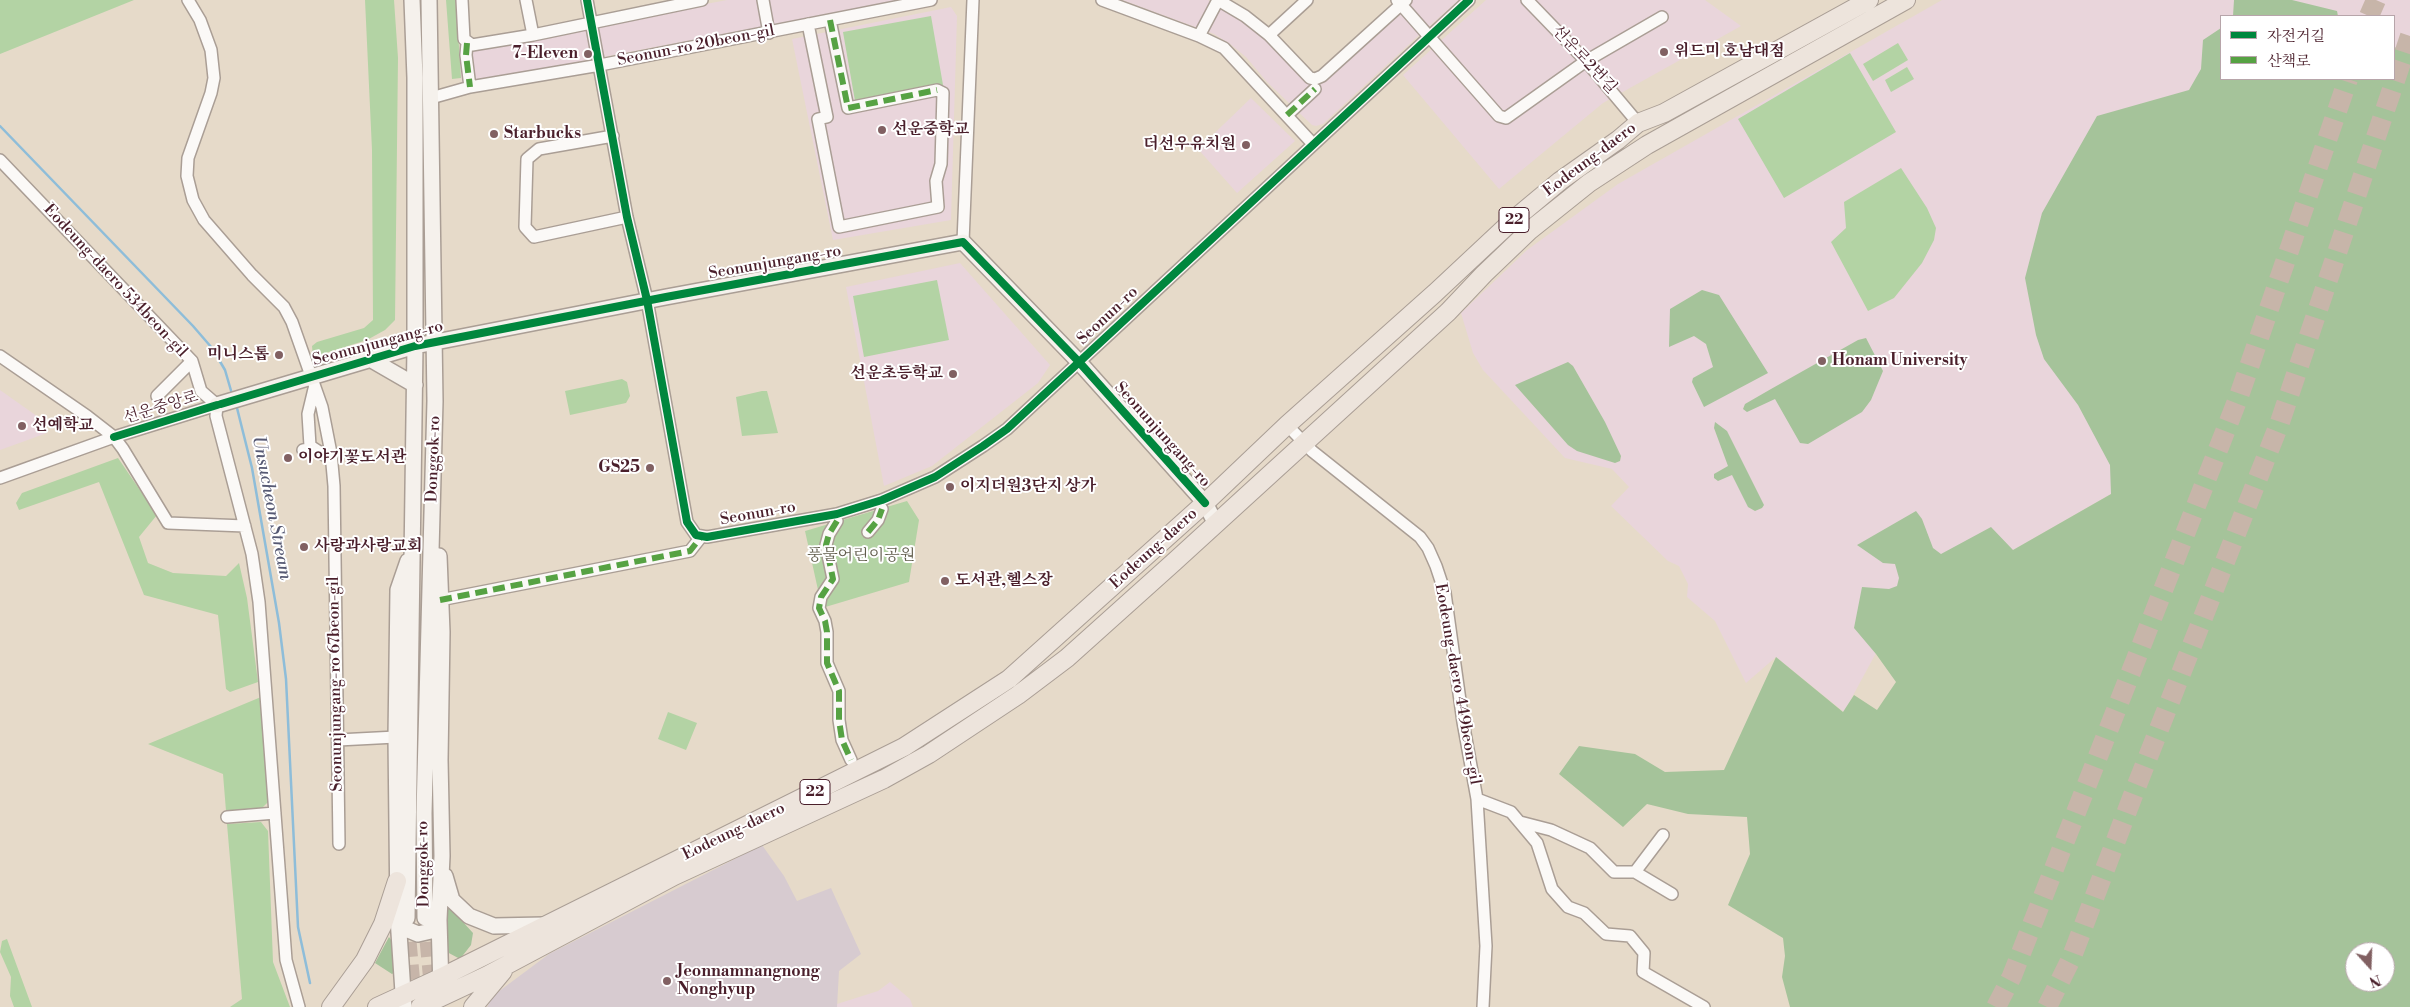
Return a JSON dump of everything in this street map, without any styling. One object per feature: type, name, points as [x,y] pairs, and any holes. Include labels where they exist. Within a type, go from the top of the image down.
[{"type":"main road","name":"Donggok-ro","points":[[402,918],[415,385],[415,78],[412,0]]},
{"type":"main road","name":"Donggok-ro","points":[[429,0],[435,342],[434,474],[428,605],[424,803],[432,919]]},
{"type":"main road","name":"Eodeung-daero","points":[[377,1007],[403,1001],[440,978],[904,747],[1009,678],[1205,503],[1287,425],[1512,222],[1560,181],[1618,140],[1638,123],[1664,113],[1869,0]]},
{"type":"main road","name":"Eodeung-daero","points":[[420,1007],[443,1002],[511,961],[674,876],[884,779],[929,754],[1018,695],[1067,658],[1305,444],[1448,312],[1484,274],[1529,232],[1589,183],[1647,145],[1906,0]]},
{"type":"main road","name":"Seonunjungang-ro","points":[[247,396],[312,383],[370,359],[415,346],[647,300],[963,242],[1079,362],[1205,503],[1216,524]]},
{"type":"main road","points":[[370,359],[415,385]]},
{"type":"main road","name":"선운중앙로","points":[[219,404],[247,396]]},
{"type":"main road","points":[[434,474],[442,632],[440,760],[444,874],[452,900],[469,916],[494,926],[548,925]]},
{"type":"main road","points":[[403,1001],[402,918],[397,881],[398,590],[412,552]]},
{"type":"main road","points":[[402,918],[406,929],[418,934],[431,931],[442,856]]},
{"type":"main road","points":[[331,1007],[365,960],[383,924],[397,881]]},
{"type":"main road","points":[[432,919],[443,1002]]},
{"type":"main road","points":[[473,1007],[511,961]]},
{"type":"street","name":"Seonunjungang-ro 67beon-gil","points":[[188,0],[200,20],[211,50],[214,78],[211,93],[188,158],[187,176],[193,200],[209,225],[252,275],[284,307],[292,322],[322,407],[332,457],[339,844]]},
{"type":"street","points":[[462,0],[464,39],[472,45],[533,35],[592,22],[649,5],[702,0]]},
{"type":"street","points":[[526,0],[533,35]]},
{"type":"street","points":[[440,600],[690,551],[702,537],[692,532],[687,522],[647,300],[627,217],[587,0]]},
{"type":"street","points":[[763,0],[770,33]]},
{"type":"street","name":"Seonun-ro 20beon-gil","points":[[431,98],[470,87],[770,33],[928,0]]},
{"type":"street","points":[[963,242],[973,0]]},
{"type":"street","points":[[1102,0],[1199,36],[1224,48],[1313,144]]},
{"type":"street","points":[[1199,36],[1218,0],[1245,16],[1269,35],[1310,78],[1315,79],[1322,76],[1401,2],[1502,118],[1512,116],[1586,61],[1662,17]]},
{"type":"street","points":[[1269,35],[1307,0]]},
{"type":"street","name":"Seonun-ro","points":[[702,537],[837,514],[882,500],[935,477],[1007,429],[1469,0]]},
{"type":"street","name":"선운로2번길","points":[[1527,0],[1586,61],[1638,123]]},
{"type":"street","points":[[808,24],[826,117],[818,119],[838,227],[938,207],[936,181],[941,164],[943,92],[937,90],[848,108],[830,20]]},
{"type":"street","points":[[468,43],[466,55],[470,87]]},
{"type":"street","points":[[1287,115],[1315,90]]},
{"type":"street","points":[[613,136],[540,149],[528,159],[525,227],[534,237],[627,217]]},
{"type":"street","name":"Eodeung-daero 534beon-gil","points":[[0,160],[192,361],[201,391],[219,404]]},
{"type":"street","points":[[0,356],[88,416],[114,437],[168,523],[245,526]]},
{"type":"street","points":[[157,396],[192,361]]},
{"type":"street","points":[[312,383],[306,448],[332,457]]},
{"type":"street","points":[[219,404],[216,416],[252,554],[262,631],[286,960],[299,1007]]},
{"type":"street","name":"선운중앙로","points":[[0,478],[114,437],[219,404]]},
{"type":"street","name":"Eodeung-daero 449beon-gil","points":[[1287,425],[1305,444],[1420,537],[1428,548],[1445,593],[1463,722],[1477,799],[1486,946],[1483,1007]]},
{"type":"street","points":[[868,532],[878,520],[882,509]]},
{"type":"street","points":[[837,522],[829,534],[826,545],[833,579],[821,597],[819,608],[825,621],[827,632],[827,663],[839,690],[842,740],[851,760]]},
{"type":"street","points":[[338,740],[396,737]]},
{"type":"street","name":"Eodeung-daero 449beon-gil","points":[[1477,799],[1511,812],[1538,843],[1552,888],[1568,907],[1584,913],[1606,934],[1630,936],[1644,953],[1643,972],[1704,1007]]},
{"type":"street","points":[[227,817],[275,813]]},
{"type":"street","name":"Eodeung-daero 449beon-gil","points":[[1520,822],[1551,830],[1590,848],[1614,872],[1635,872],[1672,894]]},
{"type":"street","points":[[1635,872],[1663,835]]},
{"type":"shaded area","points":[[727,0],[901,0],[462,84],[459,51]]},
{"type":"shaded area","points":[[1122,0],[1208,0],[1247,21],[1270,42],[1306,82],[1313,85],[1323,83],[1334,74],[1411,0],[1459,0],[1323,124],[1316,126],[1312,125],[1267,82],[1246,57],[1230,44],[1214,34]]},
{"type":"shaded area","points":[[1486,0],[1705,0],[1741,26],[1603,103],[1499,189],[1403,75]]},
{"type":"shaded area","name":"Honam University","points":[[1942,0],[2410,0],[2410,112],[2394,80],[2395,15],[2220,15],[2221,80],[2111,494],[1940,592],[1876,653],[1844,712],[1776,657],[1746,683],[1715,621],[1687,597],[1688,584],[1679,566],[1668,561],[1611,506],[1629,487],[1612,469],[1565,458],[1483,370],[1473,353],[1461,313],[1527,250],[1618,184]]},
{"type":"shaded area","name":"선운중학교","points":[[951,7],[957,16],[951,220],[833,240],[792,39]]},
{"type":"shaded area","name":"더선우유치원","points":[[1251,98],[1295,141],[1237,193],[1198,149]]},
{"type":"shaded area","name":"선운초등학교","points":[[960,263],[1050,365],[1038,383],[932,466],[884,486],[846,287]]},
{"type":"shaded area","name":"선예학교","points":[[0,390],[41,419],[47,433],[0,450]]},
{"type":"shaded area","points":[[762,845],[784,876],[797,901],[831,888],[861,954],[839,971],[837,1007],[487,1007],[494,995],[549,954]]},
{"type":"shaded area","points":[[890,982],[910,999],[913,1007],[837,1007],[837,1004],[878,991]]},
{"type":"green space","points":[[0,0],[134,0],[0,54]]},
{"type":"green space","points":[[365,0],[394,0],[398,58],[395,320],[385,330],[367,340],[313,357],[312,346],[317,342],[364,328],[373,320],[372,150]]},
{"type":"green space","points":[[446,0],[456,0],[461,78],[452,79]]},
{"type":"green space","points":[[2234,0],[2292,0],[2337,11],[2338,15],[2233,15]]},
{"type":"green space","points":[[931,16],[943,85],[855,101],[843,32]]},
{"type":"green space","points":[[2220,29],[2220,80],[2395,80],[2395,47],[2410,53],[2410,1007],[1790,1007],[1782,977],[1785,956],[1783,938],[1728,905],[1750,854],[1747,817],[1688,814],[1647,804],[1623,827],[1559,774],[1579,746],[1635,754],[1665,772],[1724,770],[1776,657],[1843,712],[1854,695],[1877,710],[1896,682],[1854,628],[1862,587],[1889,589],[1897,586],[1899,578],[1895,564],[1883,563],[1857,545],[1916,511],[1922,519],[1933,548],[1941,554],[1991,527],[2013,550],[2111,494],[2110,465],[2078,405],[2044,359],[2036,335],[2025,278],[2042,213],[2097,116],[2189,90],[2201,69],[2203,40]]},
{"type":"green space","points":[[1898,43],[1908,60],[1873,81],[1863,64]]},
{"type":"green space","points":[[1850,53],[1896,132],[1784,198],[1738,119]]},
{"type":"green space","points":[[1907,67],[1914,79],[1891,92],[1885,80]]},
{"type":"green space","points":[[1901,168],[1927,208],[1936,228],[1934,240],[1922,263],[1894,298],[1868,311],[1831,242],[1846,228],[1844,202]]},
{"type":"green space","points":[[937,280],[949,340],[864,357],[853,296]]},
{"type":"green space","points":[[1702,290],[1719,295],[1768,373],[1704,407],[1692,382],[1693,378],[1713,367],[1706,344],[1694,336],[1669,347],[1670,309]]},
{"type":"green space","points":[[1866,338],[1883,371],[1871,400],[1862,412],[1808,444],[1800,443],[1775,399],[1747,412],[1743,409],[1745,404],[1858,340]]},
{"type":"green space","points":[[1568,362],[1573,366],[1605,422],[1621,456],[1620,461],[1615,463],[1577,451],[1568,445],[1515,385]]},
{"type":"green space","points":[[622,379],[627,382],[630,396],[626,403],[570,415],[565,391]]},
{"type":"green space","points":[[767,391],[778,433],[742,436],[736,397]]},
{"type":"green space","points":[[1715,422],[1727,431],[1764,505],[1762,508],[1755,511],[1748,507],[1732,475],[1718,481],[1714,478],[1714,474],[1728,466],[1714,428]]},
{"type":"green space","points":[[118,458],[157,515],[139,537],[148,563],[173,573],[226,576],[239,563],[247,598],[258,682],[230,692],[226,689],[218,615],[144,595],[99,482],[19,510],[16,503],[22,493]]},
{"type":"green space","name":"풍물어린이공원","points":[[907,501],[919,520],[909,582],[822,608],[805,531]]},
{"type":"green space","points":[[261,697],[269,801],[262,808],[226,811],[223,774],[148,744]]},
{"type":"green space","points":[[668,712],[697,723],[686,750],[658,739]]},
{"type":"green space","points":[[261,822],[268,831],[273,962],[290,1007],[230,1007],[242,999],[227,824]]},
{"type":"green space","points":[[442,899],[473,933],[471,945],[460,959],[447,952]]},
{"type":"green space","points":[[389,937],[397,948],[399,970],[392,974],[375,963]]},
{"type":"green space","points":[[7,939],[32,1007],[14,1007],[10,996],[11,977],[0,952],[2,941]]},
{"type":"waterway","name":"Unsucheon Stream","points":[[0,126],[193,326],[212,348],[225,370],[232,394]]},
{"type":"waterway","name":"Unsucheon Stream","points":[[236,404],[252,468],[279,623],[286,679],[298,927],[310,983]]},
{"type":"tunnel","points":[[2369,15],[2376,0]]},
{"type":"tunnel","points":[[2047,1007],[2071,959],[2135,790],[2280,422],[2410,36]]},
{"type":"tunnel","points":[[1996,1007],[2012,976],[2239,396],[2348,80]]},
{"type":"tunnel","points":[[407,919],[415,1007]]},
{"type":"tunnel","points":[[425,919],[432,993]]},
{"type":"marked path","points":[[830,20],[848,108],[937,90]]},
{"type":"marked path","points":[[467,43],[466,55],[470,87]]},
{"type":"marked path","points":[[1287,115],[1315,89]]},
{"type":"marked path","points":[[868,532],[878,520],[882,509]]},
{"type":"marked path","points":[[837,521],[829,534],[826,545],[833,579],[821,597],[819,608],[825,621],[827,632],[827,663],[839,691],[839,720],[842,740],[851,760]]},
{"type":"marked path","points":[[440,600],[690,551],[701,537]]},
{"type":"cycle path","points":[[587,0],[627,217],[647,300],[687,522],[696,535],[707,537],[837,514],[882,500],[935,477],[983,446],[1007,429],[1469,0]]},
{"type":"cycle path","points":[[221,404],[415,346],[963,242],[1079,362],[1205,503]]},
{"type":"cycle path","points":[[114,437],[217,405]]},
{"type":"place","name":"위드미 호남대점","points":[[1664,52]]},
{"type":"place","name":"7-Eleven","points":[[588,54]]},
{"type":"place","name":"선운중학교","points":[[882,130]]},
{"type":"place","name":"Starbucks","points":[[494,134]]},
{"type":"place","name":"더선우유치원","points":[[1246,145]]},
{"type":"place","name":"미니스톱","points":[[279,355]]},
{"type":"place","name":"Honam University","points":[[1822,361]]},
{"type":"place","name":"선운초등학교","points":[[953,374]]},
{"type":"place","name":"선예학교","points":[[22,426]]},
{"type":"place","name":"이야기꽃도서관","points":[[288,458]]},
{"type":"place","name":"GS25","points":[[650,468]]},
{"type":"place","name":"이지더원3단지 상가","points":[[950,487]]},
{"type":"place","name":"사랑과사랑교회","points":[[304,547]]},
{"type":"place","name":"도서관,헬스장","points":[[945,581]]},
{"type":"place","name":"Jeonnamnangnong Nonghyup","points":[[667,981]]}]
